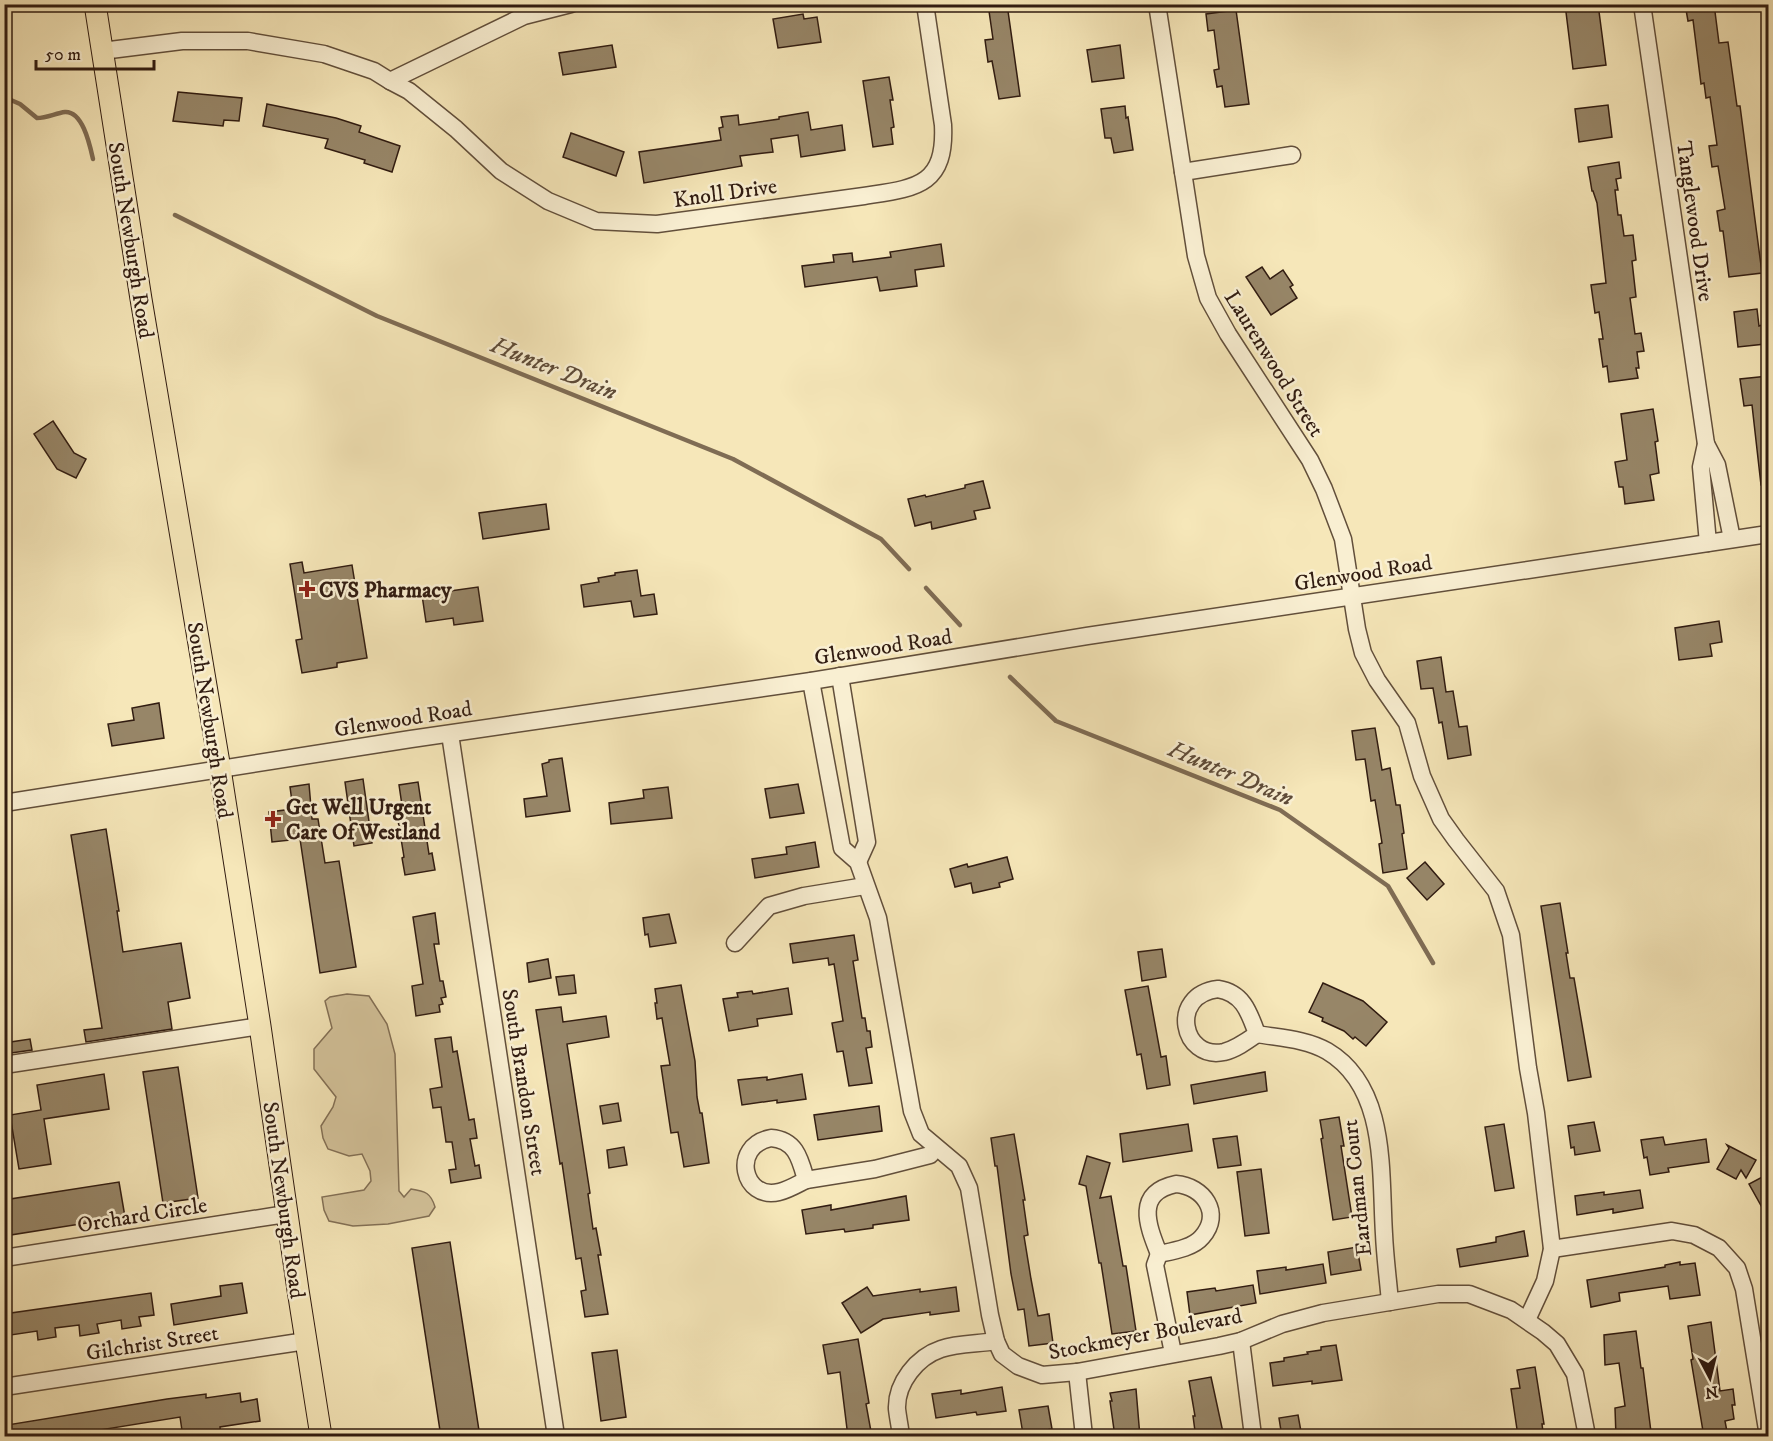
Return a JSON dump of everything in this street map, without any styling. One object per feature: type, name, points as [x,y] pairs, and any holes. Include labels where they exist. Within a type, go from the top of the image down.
[{"type":"main road","name":"South Newburgh Road","points":[[95,4],[260,1026],[286,1214],[321,1437]]},
{"type":"street","points":[[390,81],[524,16],[571,4]]},
{"type":"street","name":"Knoll Drive","points":[[102,51],[182,41],[248,41],[324,54],[374,70],[409,91],[456,129],[501,171],[548,201],[596,221],[657,224],[895,191],[927,180],[937,168],[944,142],[925,4]]},
{"type":"street","name":"Laurenwood Street","points":[[1157,4],[1196,256],[1208,298],[1228,334],[1310,460],[1324,489],[1343,539],[1363,653],[1377,680],[1407,723],[1429,794],[1442,819],[1496,891],[1511,935],[1552,1249]]},
{"type":"street","name":"Tanglewood Drive","points":[[1642,4],[1706,444],[1717,465],[1732,539]]},
{"type":"street","points":[[1183,172],[1292,155]]},
{"type":"street","name":"Tanglewood Drive","points":[[1706,444],[1701,467],[1708,543]]},
{"type":"street","name":"Glenwood Road","points":[[4,803],[219,768],[811,681],[1087,636],[1768,534]]},
{"type":"street","points":[[840,676],[867,842],[858,862]]},
{"type":"street","points":[[811,681],[842,848],[858,862],[878,918],[912,1111],[921,1134],[958,1166],[969,1188],[996,1341],[941,1349],[922,1359],[907,1374],[900,1390],[897,1407],[901,1437]]},
{"type":"street","name":"South Brandon Street","points":[[450,734],[556,1437]]},
{"type":"street","points":[[828,782],[855,776]]},
{"type":"street","points":[[735,943],[769,906],[804,896],[865,886]]},
{"type":"street","points":[[1208,990],[1228,990],[1244,1003],[1257,1034],[1233,1048],[1223,1052],[1212,1052],[1201,1048],[1187,1032],[1185,1021],[1187,1010],[1191,1002],[1208,990]]},
{"type":"street","points":[[4,1065],[260,1026]]},
{"type":"street","name":"Eardman Court","points":[[1257,1034],[1306,1042],[1326,1050],[1349,1068],[1366,1093],[1373,1113],[1380,1161],[1390,1302]]},
{"type":"street","points":[[806,1180],[886,1166],[930,1155],[936,1148]]},
{"type":"street","points":[[1159,1254],[1194,1243],[1203,1236],[1208,1227],[1209,1206],[1204,1196],[1196,1188],[1176,1184],[1166,1186],[1151,1199],[1146,1218],[1159,1254],[1155,1265],[1173,1353]]},
{"type":"street","name":"Orchard Circle","points":[[4,1258],[286,1214]]},
{"type":"street","points":[[1527,1320],[1545,1281],[1552,1249],[1672,1231],[1694,1235],[1719,1248],[1737,1268],[1744,1289],[1768,1437]]},
{"type":"street","name":"Stockmeyer Boulevard","points":[[996,1341],[1002,1354],[1026,1369],[1042,1375],[1077,1372],[1241,1341],[1309,1316],[1438,1294],[1469,1294],[1501,1305],[1527,1320],[1557,1344],[1568,1359],[1579,1389],[1587,1437]]},
{"type":"street","name":"Gilchrist Street","points":[[4,1387],[306,1341]]},
{"type":"street","points":[[1241,1341],[1253,1437]]},
{"type":"street","points":[[1077,1372],[1084,1437]]},
{"type":"shaded area","points":[[347,994],[369,996],[387,1024],[395,1054],[399,1191],[404,1197],[411,1189],[427,1194],[435,1207],[429,1216],[388,1224],[353,1226],[329,1221],[324,1210],[322,1197],[364,1190],[371,1181],[370,1171],[362,1154],[349,1156],[328,1149],[321,1126],[333,1107],[336,1097],[314,1069],[314,1049],[332,1028],[325,1001],[330,997]]},
{"type":"building","points":[[988,4],[1007,4],[1020,96],[999,99],[992,61],[988,62],[985,40],[993,39]]},
{"type":"building","points":[[1565,4],[1598,4],[1606,65],[1573,69]]},
{"type":"building","points":[[1685,4],[1714,4],[1719,43],[1728,42],[1737,106],[1740,106],[1762,273],[1729,277],[1723,231],[1720,231],[1717,211],[1725,209],[1718,166],[1712,167],[1709,146],[1717,145],[1710,97],[1706,98],[1704,83],[1701,84],[1693,20],[1688,21]]},
{"type":"building","points":[[1236,10],[1249,104],[1225,107],[1222,86],[1217,87],[1214,70],[1219,69],[1214,30],[1208,31],[1206,14]]},
{"type":"building","points":[[803,14],[804,19],[817,17],[821,42],[778,48],[773,19]]},
{"type":"building","points":[[612,45],[616,67],[563,75],[559,53]]},
{"type":"building","points":[[1120,45],[1124,78],[1092,82],[1087,50]]},
{"type":"building","points":[[889,77],[893,100],[890,100],[894,127],[891,128],[893,144],[873,147],[863,81]]},
{"type":"building","points":[[178,92],[242,98],[239,121],[224,120],[223,126],[173,121]]},
{"type":"building","points":[[267,104],[336,118],[361,126],[359,132],[400,146],[392,172],[364,163],[365,160],[325,148],[328,139],[263,126]]},
{"type":"building","points":[[1608,105],[1612,137],[1579,142],[1575,109]]},
{"type":"building","points":[[1125,106],[1133,150],[1114,153],[1111,138],[1105,138],[1101,109]]},
{"type":"building","points":[[808,112],[811,130],[842,125],[845,150],[801,157],[798,135],[771,139],[773,152],[740,156],[742,166],[644,183],[639,152],[721,140],[719,128],[723,127],[721,117],[738,115],[739,125]]},
{"type":"building","points":[[571,133],[624,152],[616,176],[563,157]]},
{"type":"building","points":[[1619,162],[1621,178],[1616,179],[1618,190],[1615,190],[1618,215],[1621,215],[1624,236],[1633,235],[1636,260],[1632,261],[1636,297],[1630,298],[1635,334],[1641,333],[1644,351],[1637,352],[1638,378],[1609,382],[1607,366],[1603,367],[1599,339],[1603,339],[1599,312],[1595,313],[1591,285],[1606,283],[1597,203],[1592,191],[1588,167]]},
{"type":"building","points":[[941,244],[944,266],[915,270],[917,286],[880,291],[877,277],[805,287],[802,266],[834,262],[833,255],[852,253],[853,262],[891,257],[890,252]]},
{"type":"building","points":[[1262,267],[1270,279],[1283,270],[1293,285],[1290,287],[1297,298],[1271,315],[1246,277]]},
{"type":"building","points":[[1757,309],[1759,326],[1762,325],[1765,344],[1738,347],[1734,312]]},
{"type":"building","points":[[1768,376],[1768,484],[1761,485],[1752,405],[1744,406],[1740,379]]},
{"type":"building","points":[[1653,409],[1658,441],[1655,442],[1659,473],[1650,475],[1654,500],[1625,504],[1623,487],[1619,487],[1615,462],[1627,460],[1621,414]]},
{"type":"building","points":[[53,421],[74,453],[86,459],[76,478],[57,469],[34,434]]},
{"type":"building","points":[[983,481],[990,508],[974,511],[976,519],[932,529],[931,522],[915,526],[908,499],[965,488],[965,485]]},
{"type":"building","points":[[546,504],[549,529],[483,539],[479,513]]},
{"type":"building","name":"CVS Pharmacy","points":[[302,562],[304,573],[352,565],[367,658],[337,663],[337,667],[302,673],[296,640],[302,639],[290,564]]},
{"type":"building","points":[[637,570],[641,596],[654,594],[657,614],[634,617],[631,601],[584,607],[581,585],[599,582],[598,578],[615,575],[615,573]]},
{"type":"building","points":[[478,587],[483,621],[454,625],[453,618],[426,622],[422,595]]},
{"type":"building","points":[[1719,621],[1722,642],[1710,644],[1712,656],[1679,660],[1675,628]]},
{"type":"building","points":[[1441,657],[1446,692],[1453,691],[1459,727],[1467,726],[1471,755],[1448,759],[1433,688],[1421,689],[1417,661]]},
{"type":"building","points":[[159,703],[164,738],[112,746],[108,724],[134,720],[132,708]]},
{"type":"building","points":[[1375,728],[1382,770],[1390,768],[1396,805],[1400,805],[1407,869],[1383,873],[1379,844],[1382,843],[1375,800],[1371,801],[1365,759],[1356,760],[1352,731]]},
{"type":"building","points":[[562,758],[570,811],[526,817],[524,799],[547,796],[542,764],[549,760]]},
{"type":"building","points":[[363,779],[372,843],[354,846],[345,782]]},
{"type":"building","points":[[418,782],[429,854],[432,853],[435,870],[405,875],[398,820],[404,819],[399,785]]},
{"type":"building","points":[[309,784],[312,819],[318,819],[325,863],[339,861],[356,967],[320,973],[300,839],[272,842],[269,812],[293,809],[290,787]]},
{"type":"building","points":[[798,784],[804,813],[770,818],[765,789]]},
{"type":"building","points":[[668,787],[672,818],[611,824],[609,803],[644,798],[643,790]]},
{"type":"building","points":[[106,829],[123,952],[181,943],[190,998],[168,1002],[172,1029],[86,1042],[84,1030],[102,1028],[71,835]]},
{"type":"building","points":[[815,842],[819,867],[755,878],[752,859],[787,854],[786,847]]},
{"type":"building","points":[[1007,857],[1013,879],[999,883],[1000,887],[973,893],[971,883],[955,887],[950,869]]},
{"type":"building","points":[[1425,862],[1444,884],[1427,900],[1407,878]]},
{"type":"building","points":[[1560,903],[1570,978],[1574,978],[1591,1077],[1568,1081],[1541,906]]},
{"type":"building","points":[[435,913],[439,944],[434,944],[440,981],[443,981],[446,997],[441,998],[443,1004],[439,1005],[440,1012],[416,1016],[412,986],[423,984],[413,917]]},
{"type":"building","points":[[669,914],[676,943],[650,947],[648,934],[645,935],[643,918]]},
{"type":"building","points":[[854,935],[858,960],[853,961],[862,1018],[865,1018],[867,1031],[870,1031],[872,1047],[866,1048],[872,1083],[849,1086],[843,1051],[837,1052],[832,1023],[843,1021],[834,964],[829,965],[828,958],[793,963],[790,944]]},
{"type":"building","points":[[1162,949],[1166,977],[1142,981],[1138,952]]},
{"type":"building","points":[[548,959],[551,978],[529,982],[527,963]]},
{"type":"building","points":[[574,975],[576,993],[559,995],[556,977]]},
{"type":"building","points":[[1323,983],[1363,1001],[1387,1022],[1366,1046],[1355,1037],[1353,1039],[1344,1031],[1322,1021],[1323,1018],[1309,1012]]},
{"type":"building","points":[[681,985],[695,1061],[697,1097],[700,1113],[702,1113],[709,1163],[684,1167],[678,1132],[671,1133],[661,1066],[670,1065],[662,1018],[657,1019],[655,1003],[657,1003],[655,989]]},
{"type":"building","points":[[1148,986],[1161,1057],[1166,1056],[1170,1085],[1147,1089],[1141,1054],[1137,1055],[1125,990]]},
{"type":"building","points":[[788,988],[792,1014],[757,1019],[758,1026],[729,1031],[723,999],[738,997],[737,993],[752,991],[753,994]]},
{"type":"building","points":[[561,1007],[563,1022],[606,1016],[609,1037],[567,1044],[590,1193],[588,1194],[593,1229],[596,1228],[601,1255],[598,1255],[608,1314],[585,1317],[581,1291],[586,1290],[581,1258],[576,1259],[536,1010]]},
{"type":"building","points":[[451,1037],[453,1052],[457,1051],[469,1120],[474,1119],[477,1138],[470,1139],[475,1166],[479,1165],[481,1178],[451,1183],[449,1170],[456,1169],[452,1142],[446,1142],[441,1107],[433,1108],[430,1089],[442,1087],[435,1039]]},
{"type":"building","points":[[30,1039],[32,1050],[4,1054],[4,1043]]},
{"type":"building","points":[[178,1067],[198,1198],[163,1203],[143,1072]]},
{"type":"building","points":[[1265,1072],[1267,1091],[1194,1104],[1191,1085]]},
{"type":"building","points":[[104,1074],[109,1109],[44,1119],[51,1164],[19,1169],[10,1115],[41,1110],[37,1085]]},
{"type":"building","points":[[802,1074],[806,1099],[742,1105],[738,1080],[767,1077],[767,1080]]},
{"type":"building","points":[[618,1103],[621,1121],[603,1124],[600,1106]]},
{"type":"building","points":[[879,1106],[882,1131],[818,1140],[814,1115]]},
{"type":"building","points":[[1339,1117],[1352,1217],[1333,1220],[1320,1120]]},
{"type":"building","points":[[1594,1122],[1600,1151],[1575,1155],[1574,1147],[1571,1148],[1568,1126]]},
{"type":"building","points":[[1188,1124],[1192,1151],[1123,1162],[1120,1134]]},
{"type":"building","points":[[1504,1124],[1514,1188],[1495,1191],[1485,1127]]},
{"type":"building","points":[[1014,1134],[1025,1200],[1023,1200],[1028,1235],[1024,1236],[1031,1279],[1038,1316],[1049,1314],[1053,1343],[1029,1346],[1024,1309],[1018,1310],[1011,1274],[997,1166],[995,1166],[991,1138]]},
{"type":"building","points":[[1237,1136],[1241,1165],[1218,1168],[1213,1139]]},
{"type":"building","points":[[1663,1137],[1665,1145],[1706,1139],[1709,1162],[1668,1168],[1669,1172],[1650,1175],[1641,1140]]},
{"type":"building","points":[[1727,1145],[1756,1160],[1746,1178],[1741,1170],[1736,1179],[1717,1169],[1729,1148]]},
{"type":"building","points":[[624,1147],[627,1165],[609,1168],[607,1150]]},
{"type":"building","points":[[1087,1156],[1110,1163],[1100,1198],[1111,1196],[1123,1266],[1126,1266],[1136,1331],[1112,1334],[1086,1186],[1079,1184]]},
{"type":"building","points":[[1261,1169],[1269,1233],[1245,1236],[1237,1172]]},
{"type":"building","points":[[1768,1174],[1768,1218],[1749,1184]]},
{"type":"building","points":[[119,1182],[125,1217],[4,1236],[4,1200]]},
{"type":"building","points":[[1640,1190],[1643,1208],[1613,1213],[1613,1209],[1577,1215],[1575,1196]]},
{"type":"building","points":[[906,1196],[909,1220],[845,1232],[844,1229],[806,1234],[802,1210],[831,1205],[831,1210]]},
{"type":"building","points":[[1524,1231],[1528,1256],[1460,1267],[1457,1249],[1496,1242],[1496,1237]]},
{"type":"building","points":[[450,1242],[480,1437],[441,1437],[412,1248]]},
{"type":"building","points":[[1357,1247],[1361,1270],[1331,1275],[1328,1252]]},
{"type":"building","points":[[1680,1262],[1680,1265],[1695,1263],[1700,1295],[1670,1299],[1668,1286],[1619,1293],[1620,1301],[1591,1307],[1587,1280],[1665,1267],[1665,1265]]},
{"type":"building","points":[[1323,1264],[1326,1283],[1260,1294],[1257,1271],[1286,1267],[1286,1270]]},
{"type":"building","points":[[242,1283],[247,1313],[174,1325],[171,1304],[221,1296],[220,1286]]},
{"type":"building","points":[[1253,1285],[1256,1303],[1190,1315],[1187,1292],[1215,1288],[1216,1291]]},
{"type":"building","points":[[867,1287],[873,1296],[920,1289],[920,1292],[956,1287],[959,1311],[930,1315],[930,1312],[883,1319],[861,1333],[842,1303]]},
{"type":"building","points":[[151,1293],[154,1315],[139,1317],[141,1326],[122,1329],[121,1320],[97,1324],[99,1333],[80,1336],[79,1325],[55,1328],[56,1337],[38,1340],[37,1331],[4,1336],[4,1314]]},
{"type":"building","points":[[1711,1322],[1720,1391],[1733,1389],[1734,1419],[1725,1421],[1728,1437],[1704,1437],[1691,1360],[1693,1359],[1688,1326]]},
{"type":"building","points":[[1636,1331],[1651,1432],[1616,1437],[1615,1408],[1625,1406],[1619,1363],[1605,1365],[1604,1335]]},
{"type":"building","points":[[858,1339],[869,1403],[866,1404],[872,1437],[848,1437],[840,1372],[828,1374],[823,1345]]},
{"type":"building","points":[[1336,1345],[1342,1380],[1273,1386],[1270,1363],[1321,1350],[1321,1347]]},
{"type":"building","points":[[617,1350],[626,1417],[601,1421],[592,1353]]},
{"type":"building","points":[[1535,1367],[1544,1424],[1542,1424],[1543,1432],[1518,1436],[1511,1389],[1520,1388],[1517,1370]]},
{"type":"building","points":[[1211,1377],[1224,1437],[1198,1437],[1195,1431],[1189,1381]]},
{"type":"building","points":[[1002,1387],[1006,1411],[977,1415],[976,1412],[936,1418],[932,1394],[961,1390],[961,1394]]},
{"type":"building","points":[[1136,1389],[1140,1437],[1115,1437],[1110,1393]]},
{"type":"building","points":[[240,1393],[241,1402],[257,1399],[260,1421],[220,1427],[221,1437],[183,1437],[180,1417],[81,1433],[82,1437],[9,1437],[7,1425],[167,1399],[206,1394],[206,1398]]},
{"type":"building","points":[[1048,1406],[1052,1429],[1023,1434],[1019,1410]]},
{"type":"building","points":[[1298,1415],[1302,1437],[1282,1437],[1279,1418]]},
{"type":"waterway","name":"Hunter Drain","points":[[4,97],[20,104],[37,118],[65,112],[77,117],[85,130],[93,159]]},
{"type":"waterway","name":"Hunter Drain","points":[[175,215],[377,316],[733,459],[881,539],[909,569]]},
{"type":"waterway","name":"Hunter Drain","points":[[926,588],[960,625]]},
{"type":"waterway","name":"Hunter Drain","points":[[1010,677],[1056,721],[1280,810],[1388,886],[1433,963]]},
{"type":"place","name":"CVS Pharmacy","points":[[307,589]]},
{"type":"place","name":"Get Well Urgent Care Of Westland","points":[[273,819]]}]
